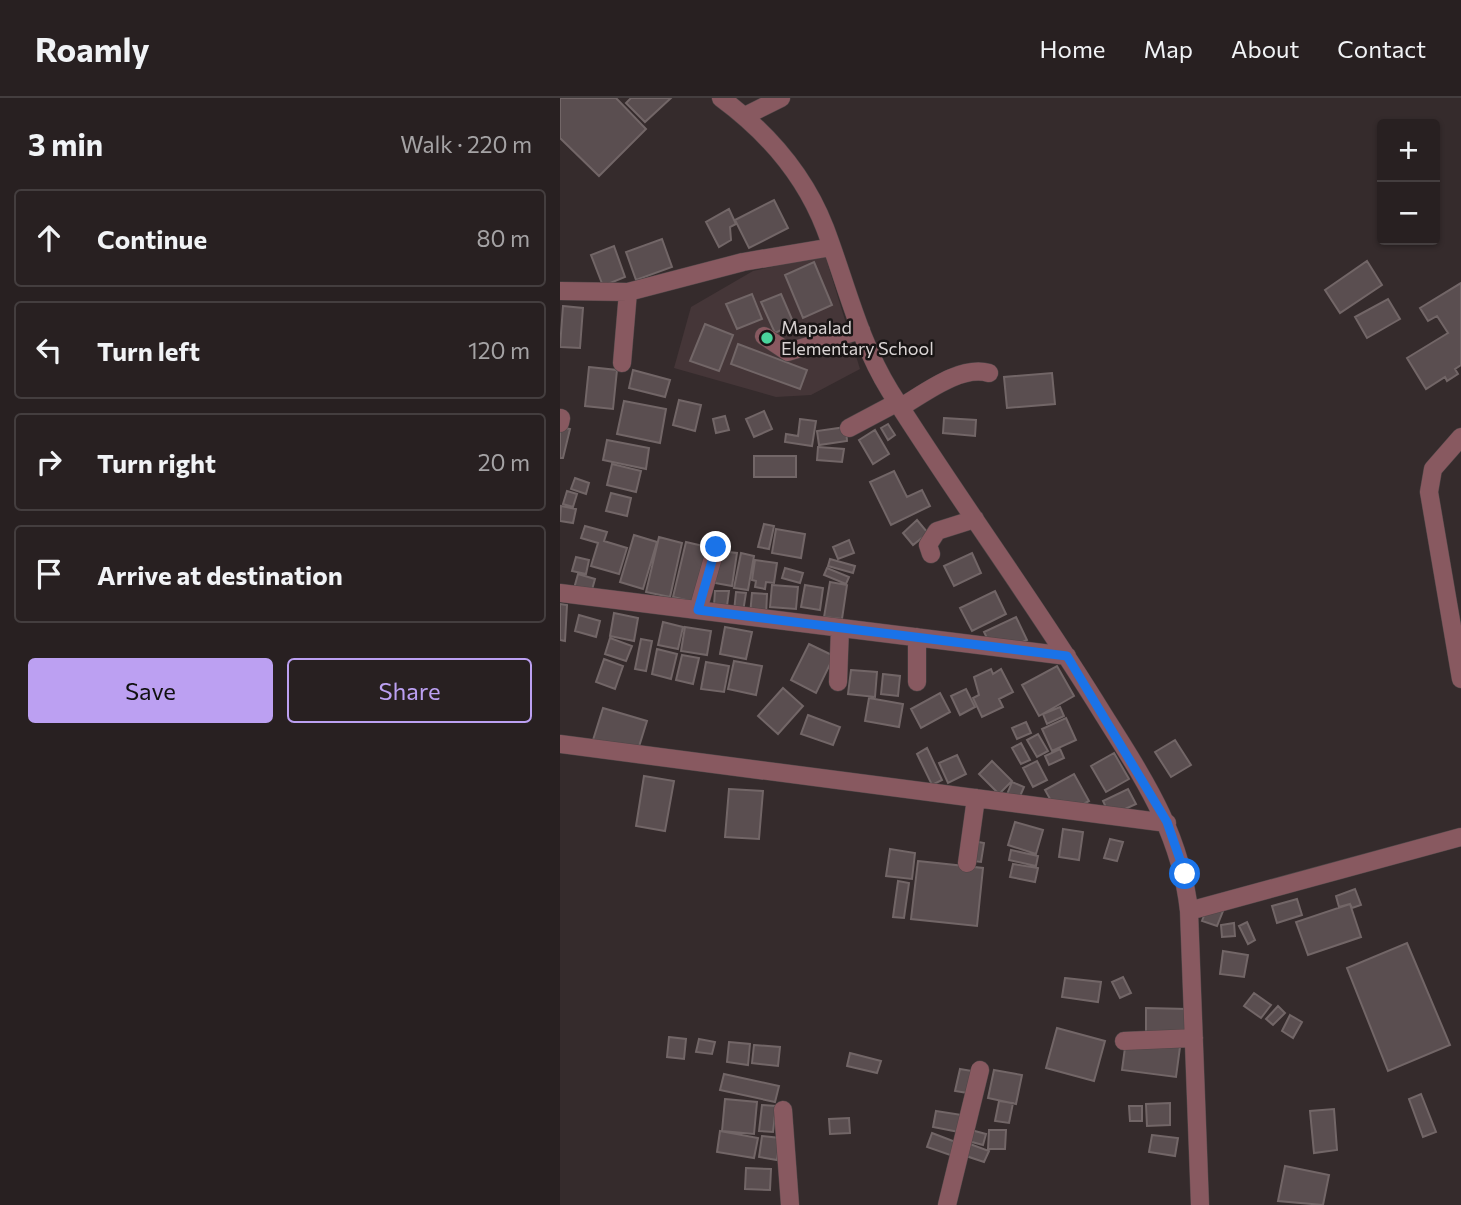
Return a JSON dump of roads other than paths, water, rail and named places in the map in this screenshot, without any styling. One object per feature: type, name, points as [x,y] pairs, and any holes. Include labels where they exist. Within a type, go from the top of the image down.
[{"type":"street","points":[[721,98],[770,139],[802,183],[832,247],[878,370],[1067,656],[1167,822],[1185,874],[1189,911],[1200,1205]]},
{"type":"street","points":[[745,116],[781,98]]},
{"type":"street","points":[[560,291],[628,292],[730,264],[832,247]]},
{"type":"street","points":[[622,363],[628,292]]},
{"type":"street","points":[[764,336],[788,352],[861,330]]},
{"type":"street","points":[[849,428],[965,373],[978,370],[989,373]]},
{"type":"street","points":[[1461,437],[1433,469],[1429,492],[1461,679]]},
{"type":"street","points":[[931,554],[928,545],[937,531],[975,519]]},
{"type":"street","points":[[698,610],[716,547]]},
{"type":"street","points":[[560,593],[1067,656]]},
{"type":"street","points":[[838,682],[840,628]]},
{"type":"street","points":[[917,637],[917,682]]},
{"type":"street","points":[[560,744],[1167,822]]},
{"type":"street","points":[[967,863],[976,798]]},
{"type":"street","points":[[1189,911],[1461,837]]},
{"type":"street","points":[[1124,1041],[1194,1038]]},
{"type":"street","points":[[947,1205],[980,1070]]},
{"type":"street","points":[[783,1110],[789,1205]]},
{"type":"place","name":"Mapalad Elementary School","points":[[767,338]]}]
